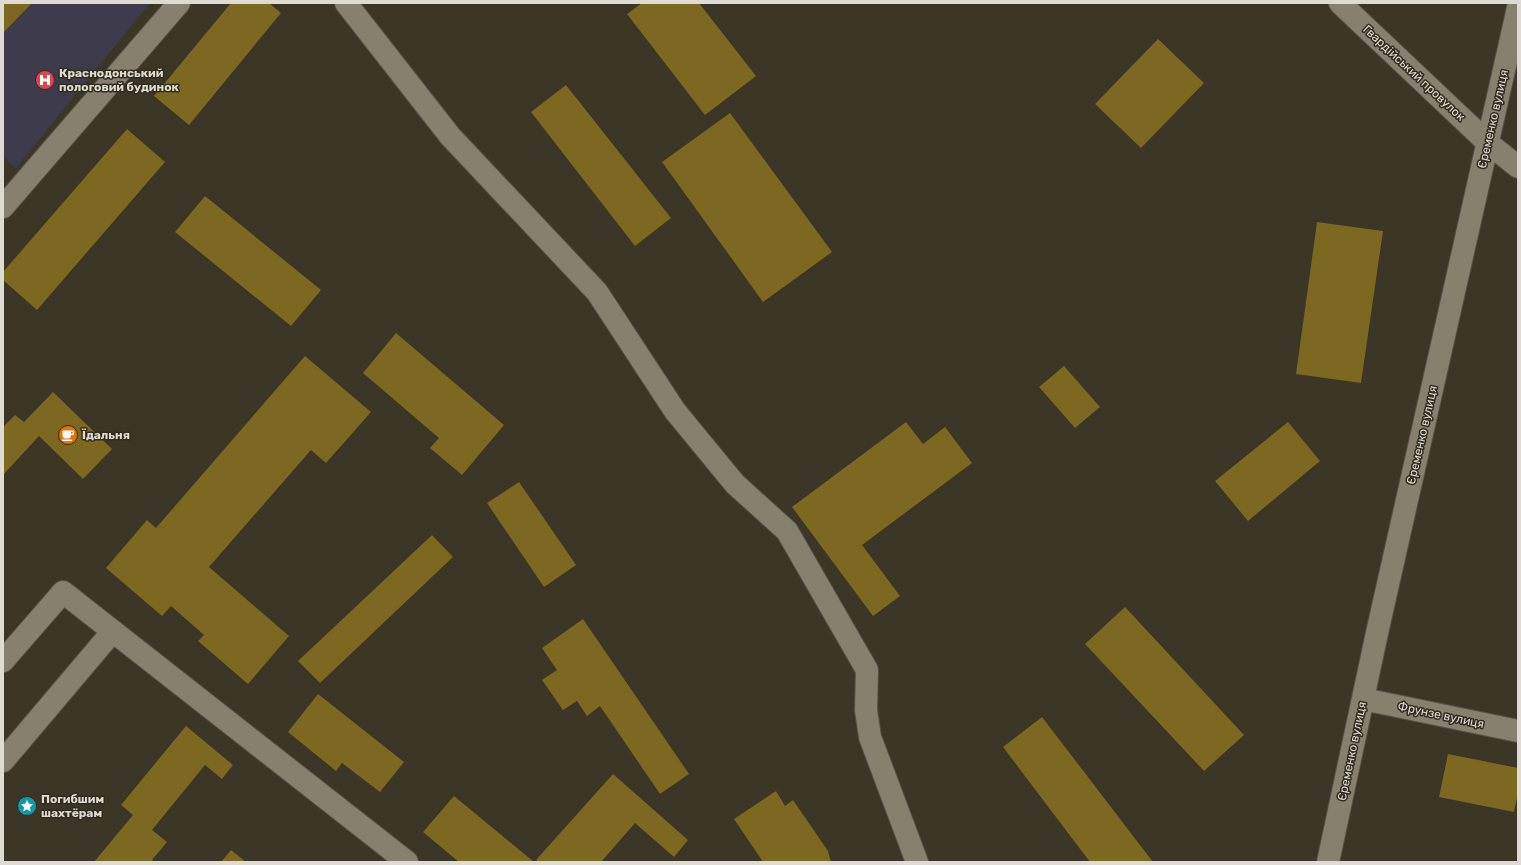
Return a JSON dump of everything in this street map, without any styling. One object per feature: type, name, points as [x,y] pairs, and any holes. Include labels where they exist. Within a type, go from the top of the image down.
[{"type":"street","points":[[3,207],[178,3]]},
{"type":"street","points":[[346,3],[450,136],[597,292],[674,411],[735,484],[787,532],[867,670],[866,710],[870,737],[917,862]]},
{"type":"street","name":"Гвардійський провулок","points":[[1340,3],[1488,143],[1518,167]]},
{"type":"street","name":"Єременко вулиця","points":[[1328,862],[1363,699],[1518,8]]},
{"type":"street","points":[[3,661],[63,592],[407,862]]},
{"type":"street","points":[[3,760],[113,631]]},
{"type":"street","name":"Фрунзе вулиця","points":[[1363,699],[1518,731]]},
{"type":"shaded area","name":"Краснодонський пологовий будинок","points":[[3,3],[150,3],[16,168],[3,157]]},
{"type":"building","points":[[3,3],[32,3],[3,33]]},
{"type":"building","points":[[231,3],[269,3],[281,13],[189,125],[154,96]]},
{"type":"building","points":[[642,3],[699,3],[756,76],[705,115],[627,14]]},
{"type":"building","points":[[1158,39],[1204,83],[1141,148],[1095,104]]},
{"type":"building","points":[[566,85],[671,218],[635,246],[531,112]]},
{"type":"building","points":[[730,113],[832,252],[763,302],[662,162]]},
{"type":"building","points":[[127,129],[165,162],[37,310],[3,280],[3,272]]},
{"type":"building","points":[[205,196],[321,290],[291,326],[175,232]]},
{"type":"building","points":[[1317,222],[1383,231],[1361,383],[1296,374]]},
{"type":"building","points":[[396,333],[504,425],[462,475],[430,448],[439,438],[363,373]]},
{"type":"building","points":[[305,356],[371,412],[326,463],[311,450],[209,567],[289,636],[248,684],[198,641],[204,635],[171,606],[162,616],[106,568],[147,520],[156,528]]},
{"type":"building","points":[[1064,366],[1100,407],[1075,428],[1039,387]]},
{"type":"building","name":"Їдальня","points":[[53,392],[112,449],[83,479],[39,436],[3,475],[3,427],[15,415],[24,422]]},
{"type":"building","points":[[906,422],[923,444],[945,427],[972,463],[862,545],[900,596],[873,616],[792,507]]},
{"type":"building","points":[[1288,422],[1320,461],[1248,521],[1215,481]]},
{"type":"building","points":[[519,482],[576,565],[544,587],[487,503]]},
{"type":"building","points":[[432,535],[453,557],[320,683],[298,661]]},
{"type":"building","points":[[1125,607],[1244,735],[1204,771],[1085,644]]},
{"type":"building","points":[[583,619],[689,774],[660,794],[600,706],[587,716],[577,701],[563,710],[542,680],[557,670],[542,648]]},
{"type":"building","points":[[318,694],[404,762],[380,792],[342,763],[336,771],[288,732]]},
{"type":"building","points":[[1042,717],[1153,862],[1090,862],[1003,747]]},
{"type":"building","points":[[186,726],[233,765],[222,779],[205,765],[152,830],[167,842],[152,860],[155,862],[94,862],[133,815],[121,805]]},
{"type":"building","points":[[1448,754],[1518,768],[1518,793],[1514,812],[1439,797]]},
{"type":"building","points":[[613,774],[688,840],[674,857],[635,823],[601,862],[539,862],[536,860]]},
{"type":"building","points":[[776,791],[785,806],[793,800],[828,851],[831,862],[763,862],[734,819]]},
{"type":"building","points":[[454,796],[534,862],[459,862],[423,832]]},
{"type":"building","points":[[231,850],[246,862],[221,862]]},
{"type":"place","name":"Краснодонський пологовий будинок","points":[[45,80]]},
{"type":"place","name":"Їдальня","points":[[68,435]]},
{"type":"place","name":"Погибшим шахтёрам","points":[[27,806]]}]
